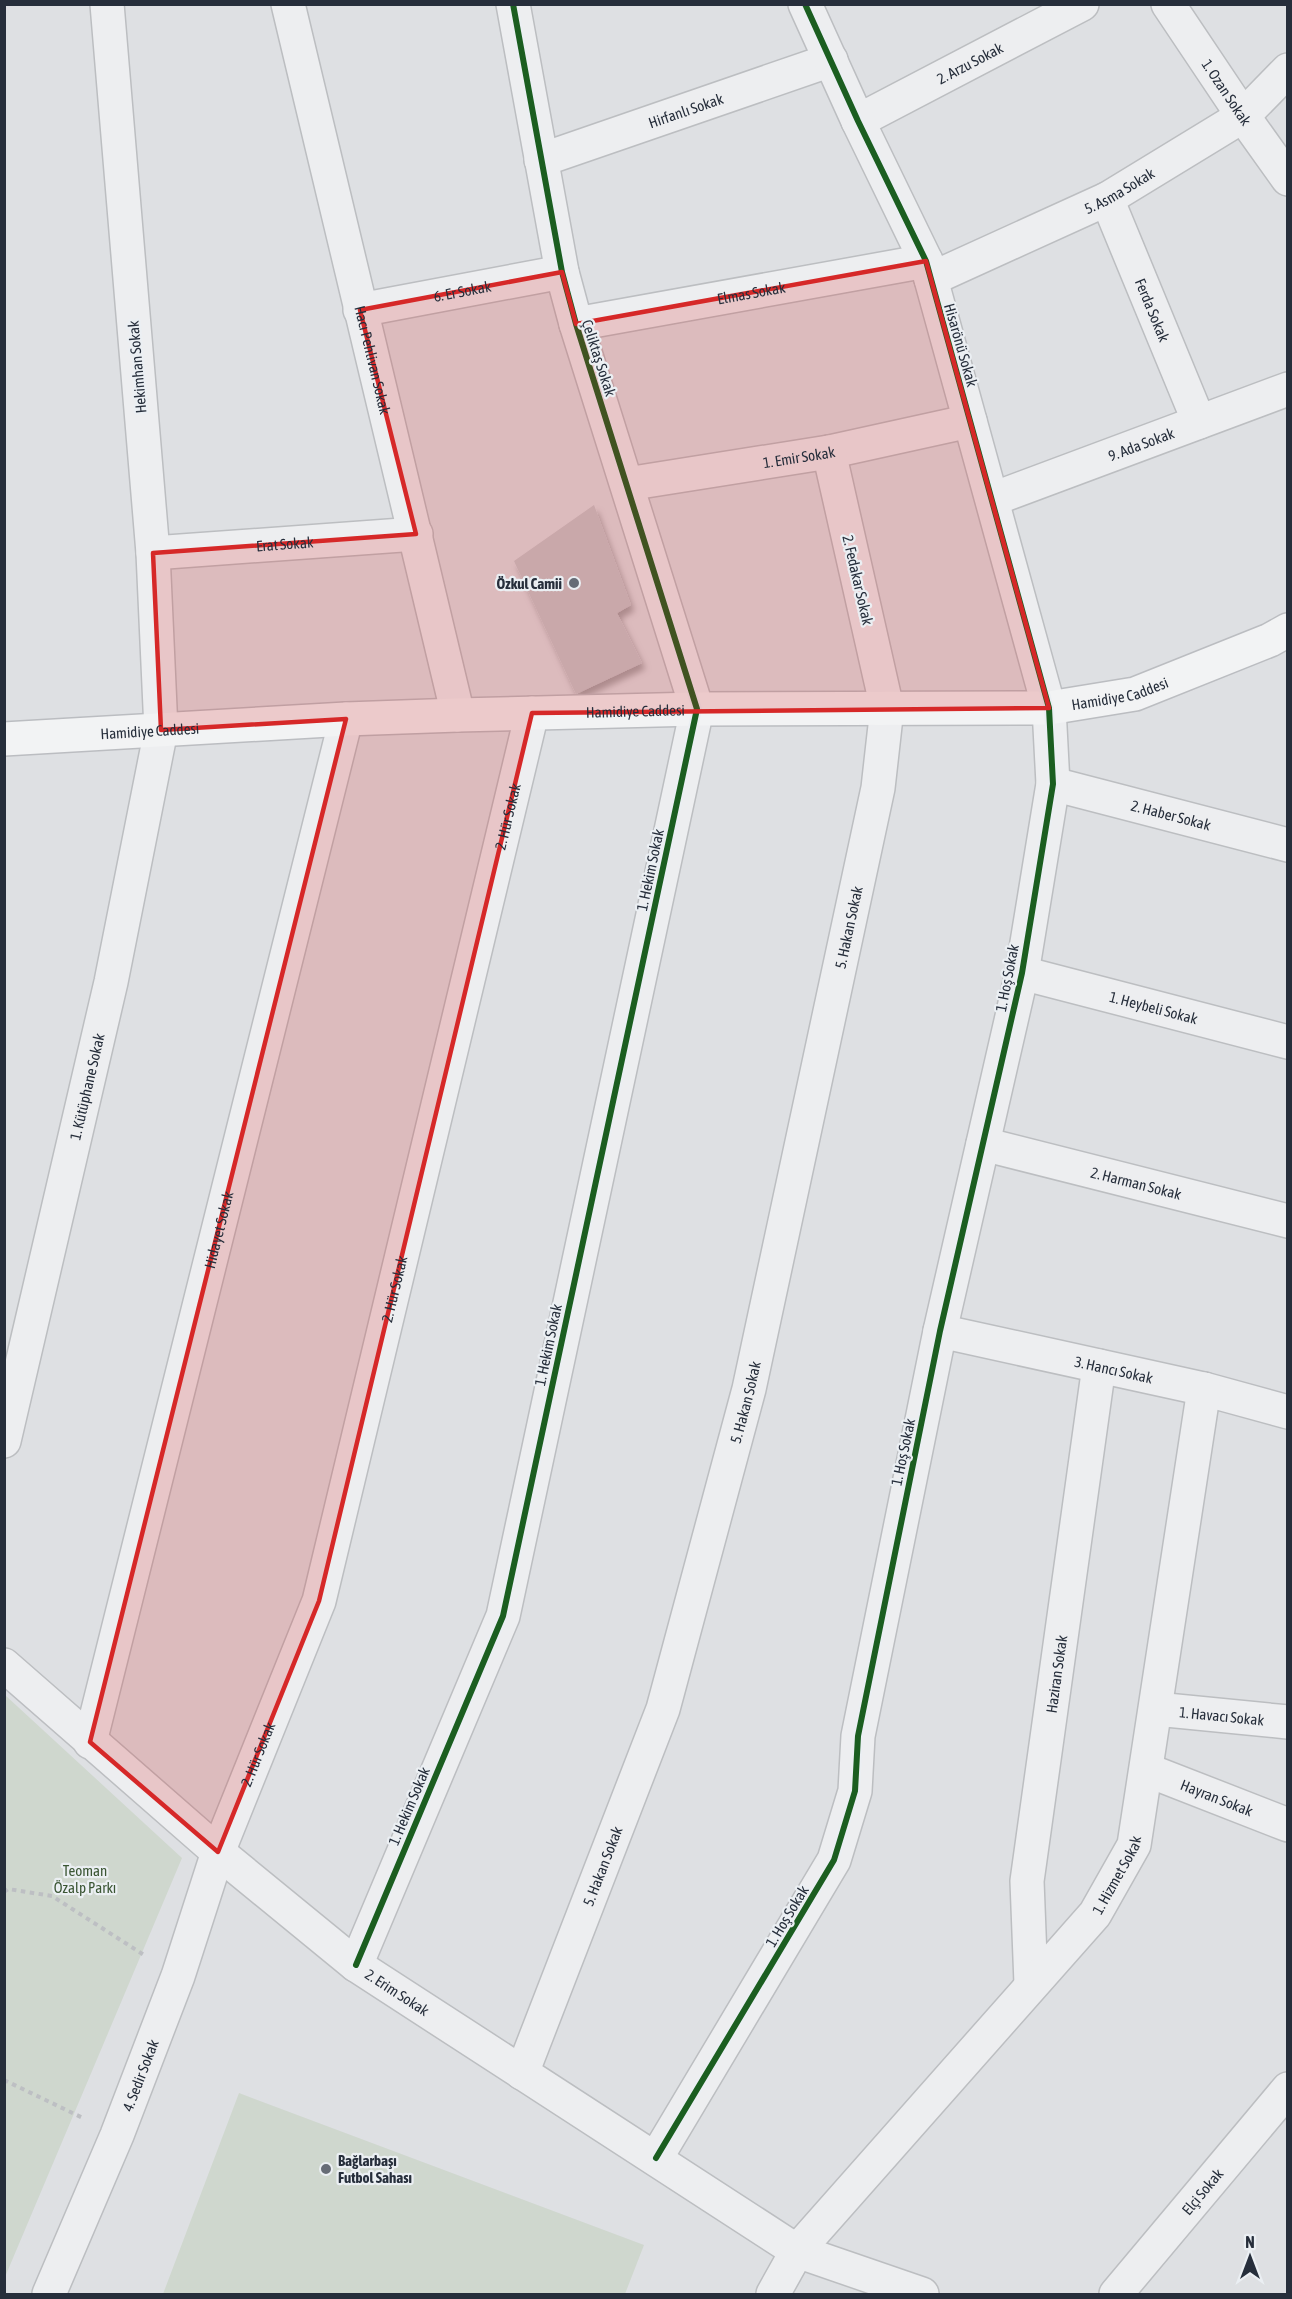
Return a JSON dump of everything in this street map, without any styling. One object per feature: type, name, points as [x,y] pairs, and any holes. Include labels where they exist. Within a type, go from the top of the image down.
[{"type":"main road","name":"Hamidiye Caddesi","points":[[4,739],[346,719],[458,715],[697,709],[1049,708],[1135,694],[1282,640]]},
{"type":"street","name":"Hekimhan Sokak","points":[[107,4],[153,553],[161,730]]},
{"type":"street","name":"Hacı Pehlivan Sokak","points":[[288,4],[458,715]]},
{"type":"street","name":"Çeliktaş Sokak","points":[[513,4],[562,272],[576,324],[697,709]]},
{"type":"street","name":"Hisarönü Sokak","points":[[805,4],[928,270],[1049,708]]},
{"type":"street","name":"2. Arzu Sokak","points":[[858,121],[1082,4]]},
{"type":"street","name":"1. Ozan Sokak","points":[[1168,4],[1287,179]]},
{"type":"street","name":"Hirfanlı Sokak","points":[[542,160],[831,60]]},
{"type":"street","name":"5. Asma Sokak","points":[[928,270],[1107,199],[1243,117],[1287,70]]},
{"type":"street","name":"Ferda Sokak","points":[[1107,199],[1199,422]]},
{"type":"street","name":"Elmas Sokak","points":[[576,324],[928,270]]},
{"type":"street","name":"6. Er Sokak","points":[[360,310],[562,272]]},
{"type":"street","name":"9. Ada Sokak","points":[[993,499],[1287,388]]},
{"type":"street","name":"1. Emir Sokak","points":[[627,484],[829,452],[970,421]]},
{"type":"street","name":"2. Fedakar Sokak","points":[[829,452],[887,708]]},
{"type":"street","name":"Erat Sokak","points":[[153,553],[416,534]]},
{"type":"street","name":"5. Hakan Sokak","points":[[522,2073],[659,1720],[670,1686],[749,1389],[878,788],[887,708]]},
{"type":"street","name":"1. Hoş Sokak","points":[[656,2158],[834,1860],[855,1791],[858,1736],[940,1331],[1022,973],[1053,784],[1049,708]]},
{"type":"street","name":"1. Hekim Sokak","points":[[356,1965],[502,1616],[697,709]]},
{"type":"street","name":"2. Hür Sokak","points":[[218,1852],[319,1601],[532,713]]},
{"type":"street","name":"Hidayet Sokak","points":[[90,1742],[346,719]]},
{"type":"street","name":"1. Kütüphane Sokak","points":[[4,1441],[111,982],[161,730]]},
{"type":"street","name":"2. Haber Sokak","points":[[1053,784],[1287,845]]},
{"type":"street","name":"1. Heybeli Sokak","points":[[1022,973],[1287,1042]]},
{"type":"street","name":"2. Harman Sokak","points":[[983,1143],[1287,1221]]},
{"type":"street","name":"3. Hancı Sokak","points":[[940,1331],[1204,1389],[1287,1412]]},
{"type":"street","name":"Haziran Sokak","points":[[1031,1984],[1027,1881],[1099,1366]]},
{"type":"street","name":"1. Hizmet Sokak","points":[[773,2295],[797,2250],[1095,1914],[1134,1845],[1204,1389]]},
{"type":"street","name":"2. Erim Sokak","points":[[4,1665],[218,1852],[356,1965],[797,2250],[922,2295]]},
{"type":"street","name":"1. Havacı Sokak","points":[[1156,1709],[1287,1722]]},
{"type":"street","name":"Hayran Sokak","points":[[1147,1770],[1287,1825]]},
{"type":"street","name":"4. Sedir Sokak","points":[[49,2295],[117,2135],[178,1976],[218,1852]]},
{"type":"street","name":"Elçi Sokak","points":[[1116,2295],[1287,2089]]},
{"type":"path","points":[[4,1892],[8,1889],[52,1896],[178,1976]]},
{"type":"path","points":[[4,2080],[117,2135]]},
{"type":"highlighted area","points":[[926,261],[1049,708],[532,713],[319,1601],[218,1852],[90,1742],[346,719],[161,730],[153,553],[416,534],[360,310],[562,272],[576,324]]},
{"type":"green space","name":"Teoman Özalp Parkı","points":[[5,1695],[182,1858],[5,2277]]},
{"type":"green space","name":"Bağlarbaşı Futbol Sahası","points":[[239,2093],[644,2245],[625,2294],[163,2294]]},
{"type":"building","name":"Özkul Camii","points":[[594,505],[631,605],[617,613],[642,663],[576,694],[514,561]]},
{"type":"cycle path","points":[[356,1965],[503,1616],[697,709],[576,324],[562,272],[513,4]]},
{"type":"cycle path","points":[[656,2158],[834,1860],[855,1791],[858,1736],[940,1331],[1022,973],[1053,784],[1049,708],[926,261],[858,121],[805,4]]},
{"type":"place","name":"Özkul Camii","points":[[574,583]]},
{"type":"place","name":"Bağlarbaşı Futbol Sahası","points":[[326,2169]]}]
